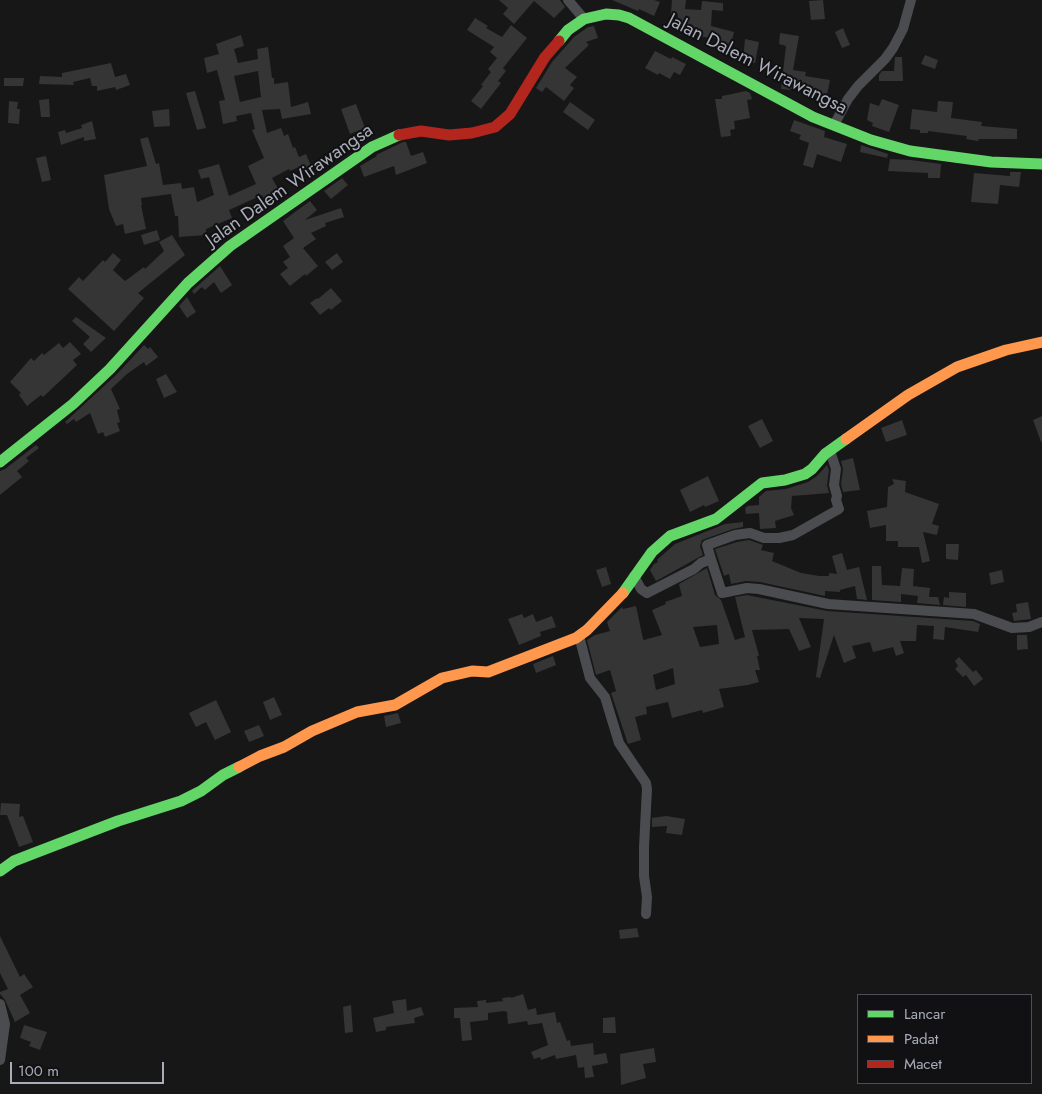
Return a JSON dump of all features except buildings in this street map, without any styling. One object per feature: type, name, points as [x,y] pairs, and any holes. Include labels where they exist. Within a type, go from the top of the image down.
[{"type":"street","points":[[568,0],[584,18]]},
{"type":"street","points":[[834,125],[848,99],[858,86],[885,60],[893,48],[902,29],[910,0]]},
{"type":"street","name":"Jalan Dalem Wirawangsa","points":[[0,462],[73,404],[110,370],[188,283],[230,246],[342,167],[372,148],[400,134],[421,131],[448,135],[472,133],[495,127],[510,114],[545,57],[568,30],[584,18],[606,14],[629,18],[813,117],[871,140],[910,151],[991,162],[1042,164]]},
{"type":"street","points":[[0,871],[14,861],[118,821],[181,801],[201,791],[223,775],[260,756],[284,747],[357,712],[395,705],[442,678],[472,671],[488,672],[579,636],[620,597],[652,552],[670,536],[716,519],[762,483],[785,480],[805,474],[830,451],[908,395],[957,367],[1006,350],[1042,342]]},
{"type":"street","points":[[830,451],[836,469],[834,485],[839,509],[792,535],[779,538],[764,538],[750,533],[735,535],[707,545],[722,593],[747,588],[828,604],[974,614],[1012,628],[1029,627],[1042,622]]},
{"type":"street","points":[[634,576],[641,589],[647,593],[694,569],[701,563],[711,560]]},
{"type":"street","points":[[579,636],[590,678],[605,697],[619,743],[646,783],[644,846],[646,914]]},
{"type":"street","points":[[0,1004],[5,1024],[0,1060]]},
{"type":"traffic: fast","points":[[559,41],[568,30],[584,19],[606,14],[619,15],[629,18],[813,117],[871,140],[910,151],[991,162],[1042,164]]},
{"type":"traffic: fast","points":[[0,462],[73,404],[110,369],[188,283],[230,246],[372,147],[399,135]]},
{"type":"traffic: fast","points":[[623,593],[652,552],[670,536],[716,519],[762,483],[785,480],[805,474],[825,454],[846,439]]},
{"type":"traffic: fast","points":[[0,871],[14,861],[32,854],[118,821],[181,801],[239,767]]},
{"type":"traffic: slow","points":[[846,439],[908,395],[957,367],[1006,350],[1042,342]]},
{"type":"traffic: slow","points":[[239,767],[260,756],[284,747],[312,731],[357,712],[395,705],[442,678],[472,671],[488,672],[576,638],[587,630],[623,593]]},
{"type":"traffic: jam","points":[[399,135],[421,131],[449,135],[472,133],[495,127],[510,114],[545,57],[559,41]]}]
